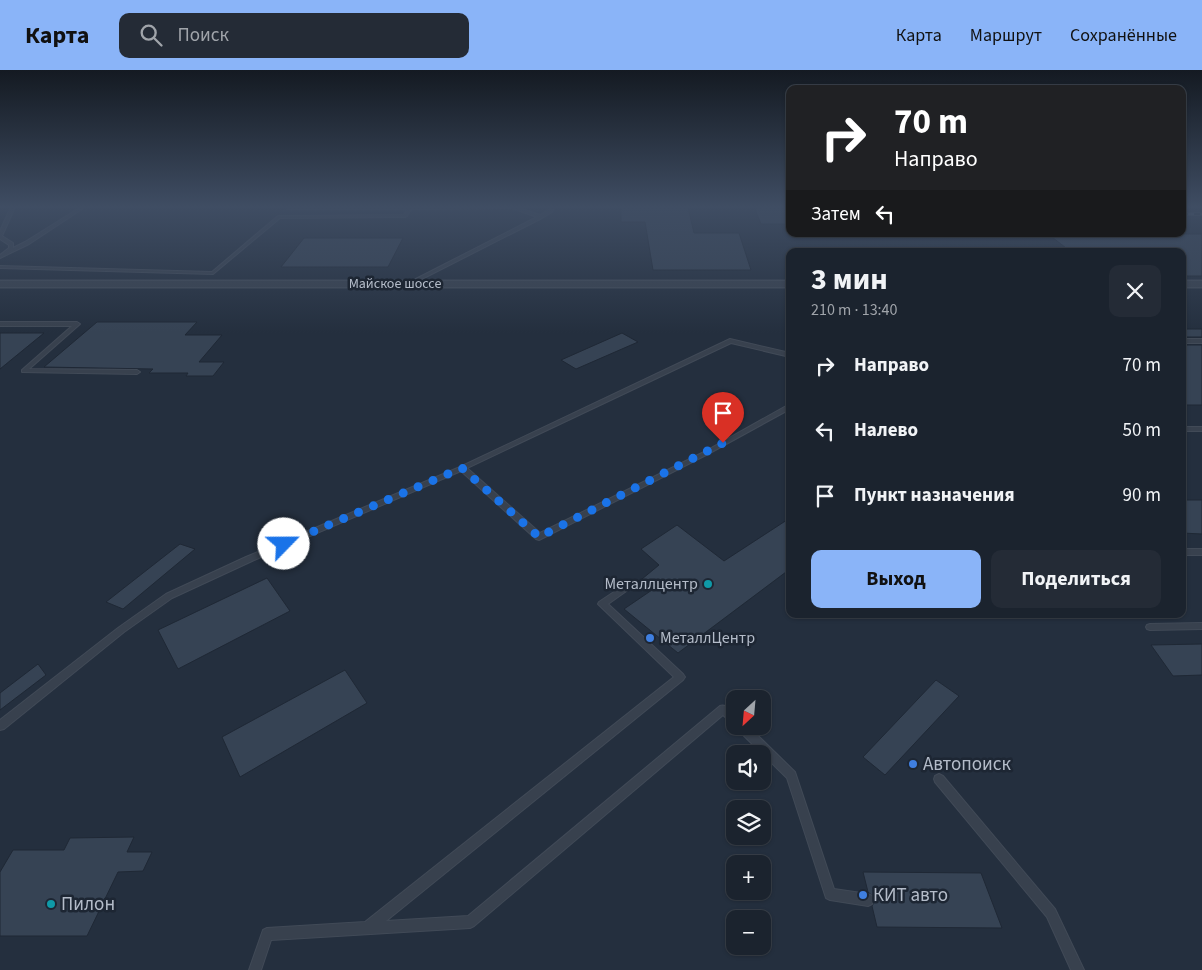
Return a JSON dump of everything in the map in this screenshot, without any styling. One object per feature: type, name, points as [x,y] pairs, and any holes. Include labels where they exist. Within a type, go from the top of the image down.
[{"type":"street","name":"Майское шоссе","points":[[0,284],[786,284]]},
{"type":"street","points":[[1186,284],[1202,284]]},
{"type":"lane","points":[[0,257],[11,249]]},
{"type":"lane","points":[[0,257],[15,249]]},
{"type":"lane","points":[[0,267],[213,273],[241,249]]},
{"type":"lane","points":[[410,284],[478,249]]},
{"type":"lane","points":[[0,324],[77,324],[24,371],[137,372]]},
{"type":"lane","points":[[1186,341],[1202,340]]},
{"type":"lane","points":[[0,726],[121,630],[169,596],[249,559],[462,468],[730,341],[786,353]]},
{"type":"lane","points":[[462,468],[539,537],[706,452],[786,408]]},
{"type":"lane","points":[[1186,429],[1202,429]]},
{"type":"lane","points":[[1186,552],[1202,552]]},
{"type":"lane","points":[[367,928],[680,676],[602,604],[629,585]]},
{"type":"lane","points":[[1150,626],[1202,626]]},
{"type":"lane","points":[[255,970],[268,934],[470,922],[723,709],[726,712]]},
{"type":"lane","points":[[750,735],[791,774],[830,894],[868,900]]},
{"type":"lane","points":[[939,779],[1051,912],[1078,970]]},
{"type":"building","points":[[295,249],[397,249],[388,267],[281,267]]},
{"type":"building","points":[[650,249],[744,249],[751,270],[653,270]]},
{"type":"building","points":[[1186,249],[1202,249],[1202,276],[1186,276]]},
{"type":"building","points":[[97,322],[197,322],[185,335],[222,335],[199,362],[224,362],[213,376],[186,376],[188,373],[149,373],[153,369],[44,367]]},
{"type":"building","points":[[1186,329],[1202,329],[1202,337],[1186,337]]},
{"type":"building","points":[[0,333],[44,333],[0,369]]},
{"type":"building","points":[[622,333],[638,342],[576,369],[561,360]]},
{"type":"building","points":[[1186,345],[1202,345],[1202,405],[1186,405]]},
{"type":"building","points":[[1186,500],[1202,500],[1202,534],[1186,533]]},
{"type":"building","name":"Металлцентр","points":[[786,521],[786,572],[678,653],[624,609],[652,590],[642,579],[659,565],[641,549],[677,525],[724,561]]},
{"type":"building","points":[[180,544],[195,549],[123,609],[106,602]]},
{"type":"building","points":[[267,578],[290,611],[178,669],[158,630]]},
{"type":"building","points":[[1202,644],[1202,675],[1173,676],[1151,645]]},
{"type":"building","points":[[38,664],[46,675],[0,710],[0,693]]},
{"type":"building","points":[[345,670],[367,703],[240,777],[222,737]]},
{"type":"building","points":[[936,680],[959,696],[885,775],[863,757]]},
{"type":"building","name":"Пилон","points":[[134,837],[127,852],[152,852],[143,871],[118,872],[87,936],[0,936],[0,872],[13,850],[64,850],[70,838]]},
{"type":"building","points":[[863,872],[981,873],[1002,928],[877,927],[872,906],[876,899],[868,892]]},
{"type":"place","name":"Металлцентр","points":[[708,584]]},
{"type":"place","name":"МеталлЦентр","points":[[650,638]]},
{"type":"place","name":"Автопоиск","points":[[913,764]]},
{"type":"place","name":"КИТ авто","points":[[863,895]]},
{"type":"place","name":"Пилон","points":[[51,904]]},
{"type":"route","points":[[284,544],[462,468],[539,537],[723,443]]}]
